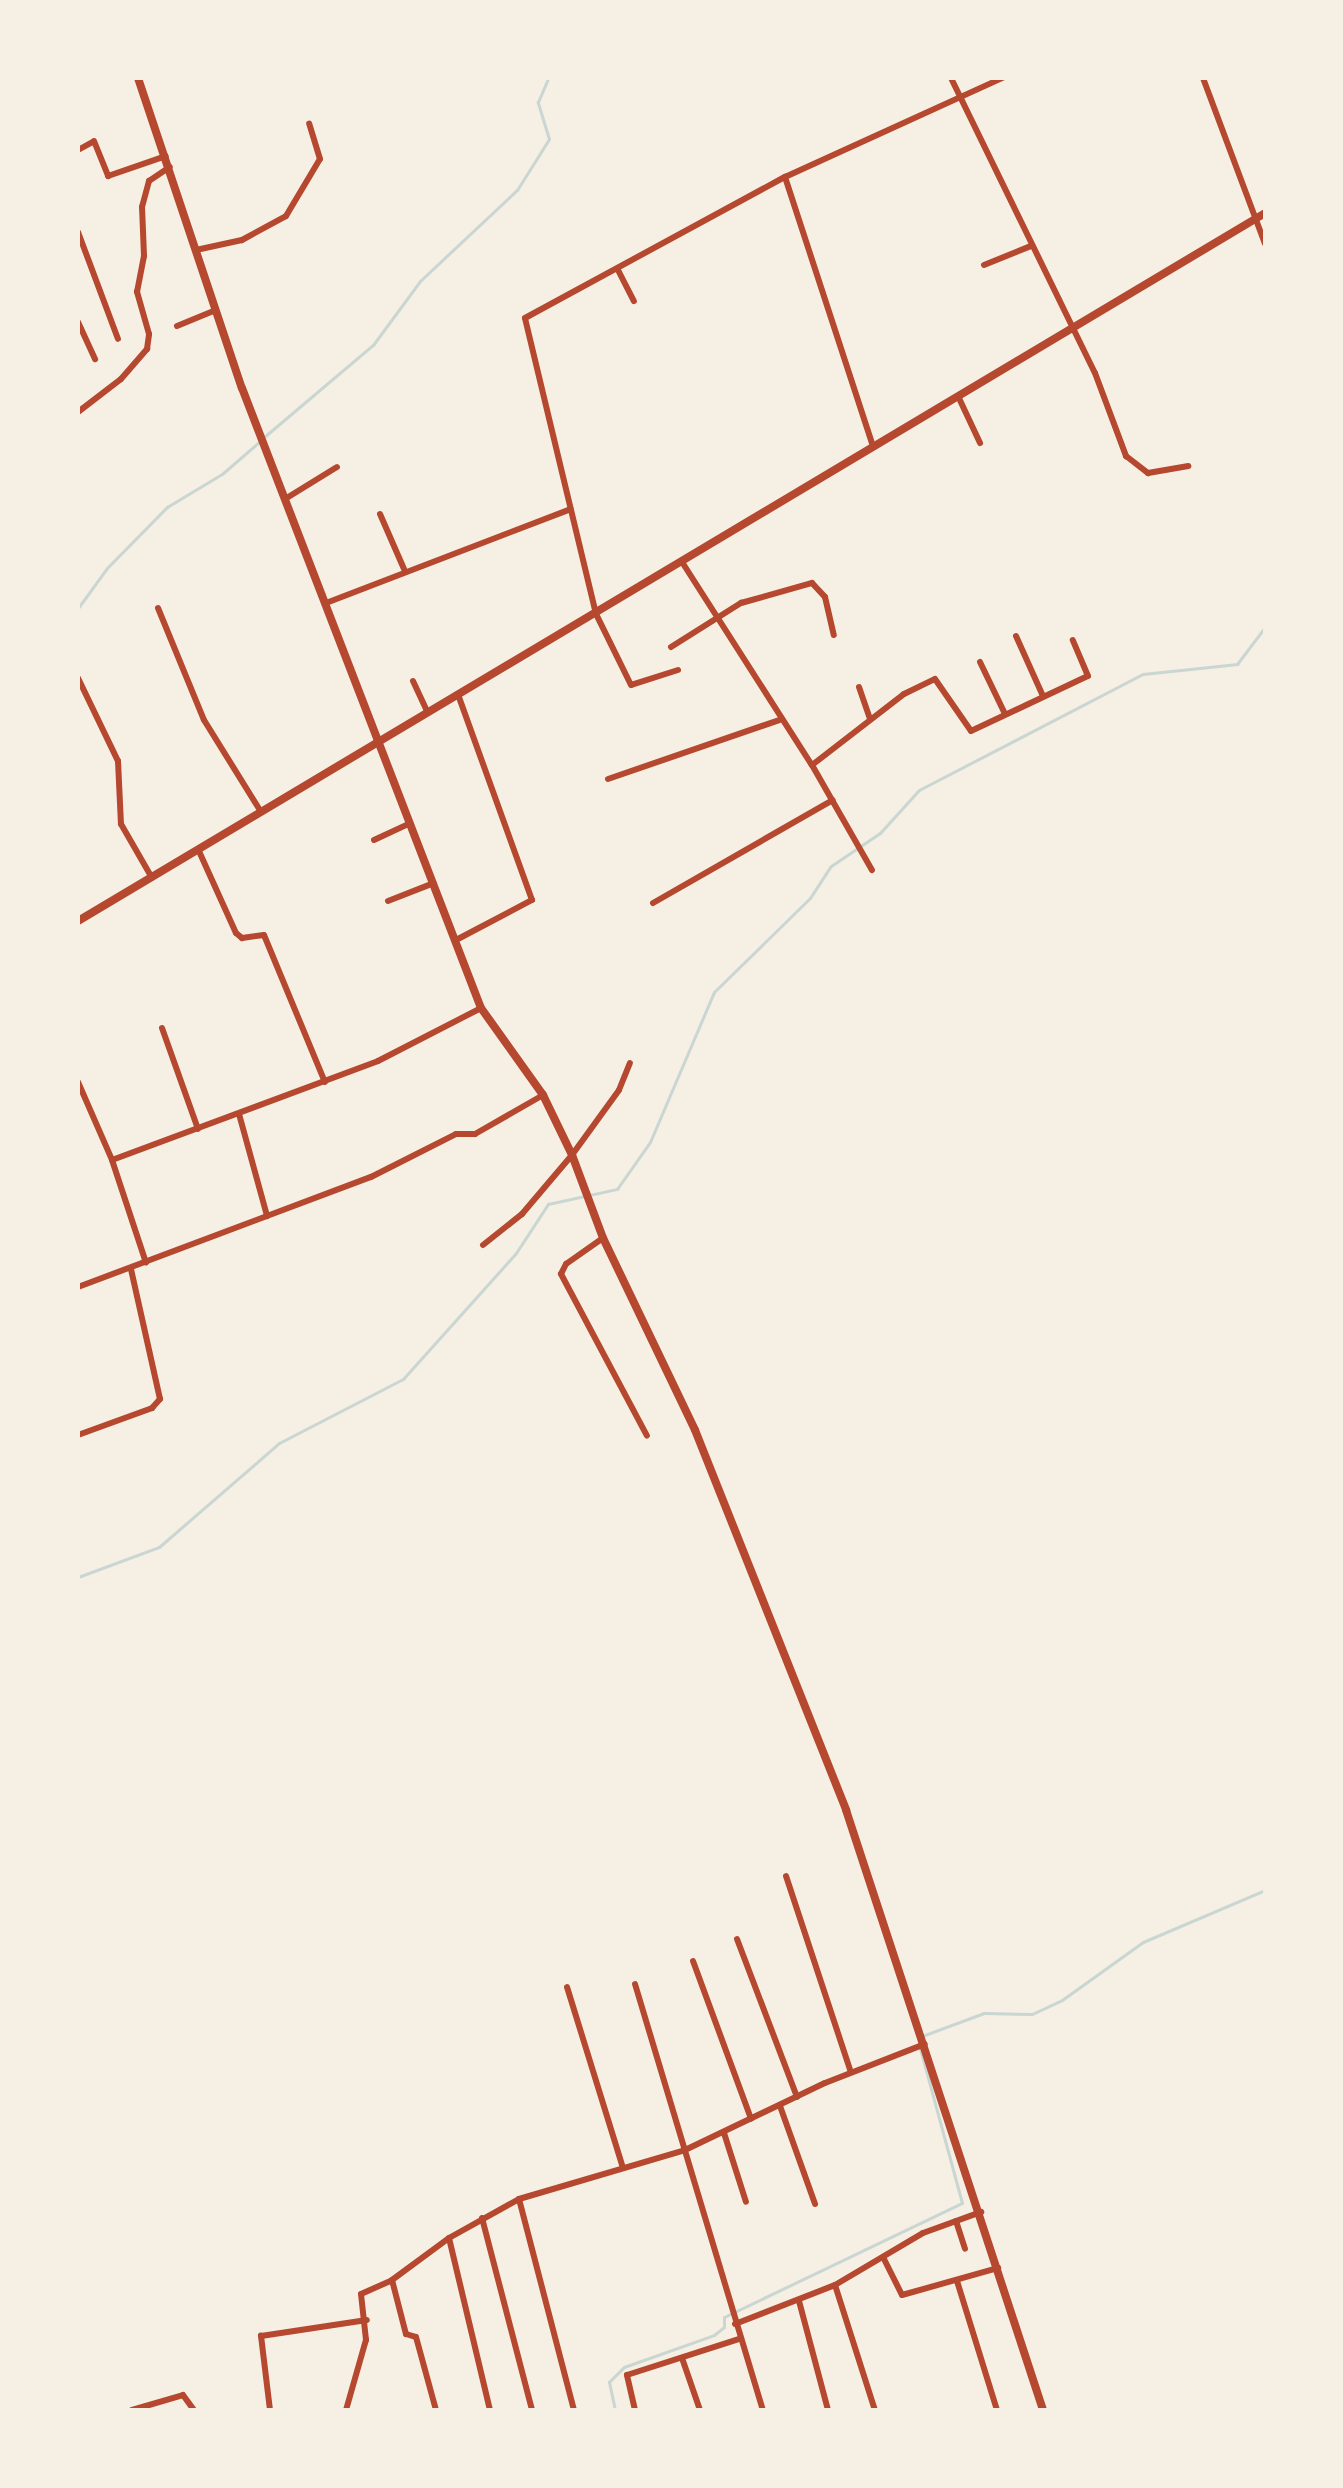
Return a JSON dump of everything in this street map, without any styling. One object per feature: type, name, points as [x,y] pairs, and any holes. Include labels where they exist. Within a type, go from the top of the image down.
[{"type":"main road","points":[[138,78],[260,432],[376,744],[434,883],[481,1008],[543,1095],[572,1155],[603,1238],[695,1430],[846,1810],[981,2212],[1043,2410]]},
{"type":"main road","points":[[78,921],[1265,213]]},
{"type":"street","points":[[951,78],[1074,328],[1130,462],[1152,473],[1188,466]]},
{"type":"street","points":[[678,670],[631,685],[596,614],[525,320],[785,177],[1002,78]]},
{"type":"street","points":[[1203,78],[1265,244]]},
{"type":"street","points":[[196,250],[242,240],[286,216],[320,159],[309,124]]},
{"type":"street","points":[[78,150],[94,141],[108,176],[166,156]]},
{"type":"street","points":[[78,412],[121,379],[147,349],[149,334],[137,292],[144,256],[142,207],[149,181],[170,167]]},
{"type":"street","points":[[785,177],[873,447]]},
{"type":"street","points":[[78,232],[118,339]]},
{"type":"street","points":[[984,265],[1031,246]]},
{"type":"street","points":[[618,270],[634,301]]},
{"type":"street","points":[[177,326],[216,310]]},
{"type":"street","points":[[78,322],[95,359]]},
{"type":"street","points":[[958,396],[980,443]]},
{"type":"street","points":[[285,499],[337,467]]},
{"type":"street","points":[[326,603],[404,569],[571,509]]},
{"type":"street","points":[[380,514],[404,569]]},
{"type":"street","points":[[682,562],[779,720],[812,765],[872,870]]},
{"type":"street","points":[[671,647],[715,616],[755,598],[812,583],[825,597],[834,635]]},
{"type":"street","points":[[158,608],[204,720],[261,812]]},
{"type":"street","points":[[1016,636],[1043,696]]},
{"type":"street","points":[[812,765],[870,719],[935,679],[969,731],[1088,675],[1073,640]]},
{"type":"street","points":[[980,662],[1005,714]]},
{"type":"street","points":[[78,678],[118,761],[121,824],[152,878]]},
{"type":"street","points":[[413,681],[428,713]]},
{"type":"street","points":[[859,687],[870,719]]},
{"type":"street","points":[[456,940],[532,900],[458,695]]},
{"type":"street","points":[[608,779],[779,720]]},
{"type":"street","points":[[653,903],[833,800]]},
{"type":"street","points":[[374,840],[410,823]]},
{"type":"street","points":[[198,849],[238,935],[264,935],[325,1082]]},
{"type":"street","points":[[388,901],[434,883]]},
{"type":"street","points":[[112,1160],[325,1082],[481,1008]]},
{"type":"street","points":[[162,1028],[198,1129]]},
{"type":"street","points":[[483,1245],[522,1214],[572,1155],[619,1090],[630,1063]]},
{"type":"street","points":[[78,1082],[112,1160],[146,1263]]},
{"type":"street","points":[[78,1287],[371,1177],[456,1134],[473,1135],[543,1095]]},
{"type":"street","points":[[239,1114],[267,1216]]},
{"type":"street","points":[[603,1238],[566,1264],[561,1274],[647,1436]]},
{"type":"street","points":[[78,1435],[152,1408],[160,1399],[131,1269]]},
{"type":"street","points":[[786,1876],[851,2072]]},
{"type":"street","points":[[737,1939],[797,2097]]},
{"type":"street","points":[[693,1961],[751,2119]]},
{"type":"street","points":[[635,1984],[739,2339],[763,2410]]},
{"type":"street","points":[[567,1987],[623,2168]]},
{"type":"street","points":[[346,2410],[367,2320],[361,2294],[392,2280],[449,2238],[519,2199],[685,2150],[851,2072],[925,2044]]},
{"type":"street","points":[[780,2106],[815,2204]]},
{"type":"street","points":[[724,2133],[746,2202]]},
{"type":"street","points":[[519,2199],[574,2410]]},
{"type":"street","points":[[735,2324],[835,2285],[883,2257],[981,2212]]},
{"type":"street","points":[[482,2218],[532,2410]]},
{"type":"street","points":[[956,2221],[965,2249]]},
{"type":"street","points":[[449,2238],[490,2410]]},
{"type":"street","points":[[883,2257],[900,2295],[998,2268]]},
{"type":"street","points":[[392,2280],[406,2334],[416,2337],[436,2410]]},
{"type":"street","points":[[957,2281],[997,2410]]},
{"type":"street","points":[[835,2285],[875,2410]]},
{"type":"street","points":[[799,2301],[828,2410]]},
{"type":"street","points":[[270,2410],[261,2336],[367,2320]]},
{"type":"street","points":[[635,2410],[627,2375],[739,2339]]},
{"type":"street","points":[[682,2358],[700,2410]]},
{"type":"street","points":[[132,2410],[183,2395],[194,2410]]},
{"type":"waterway","points":[[264,437],[373,345],[420,281],[517,190],[549,139],[538,102],[548,78]]},
{"type":"waterway","points":[[78,608],[107,568],[167,507],[222,474],[259,442]]},
{"type":"waterway","points":[[78,1577],[159,1547],[279,1443],[403,1379],[516,1253],[548,1204],[617,1189],[650,1142],[714,992],[810,898],[831,866],[880,833],[919,790],[1143,674],[1237,664],[1265,627]]},
{"type":"waterway","points":[[922,2036],[984,2013],[1032,2014],[1062,2000],[1143,1942],[1265,1890]]},
{"type":"waterway","points":[[615,2410],[609,2382],[624,2367],[714,2335],[724,2327],[724,2317],[962,2203],[920,2048]]}]
